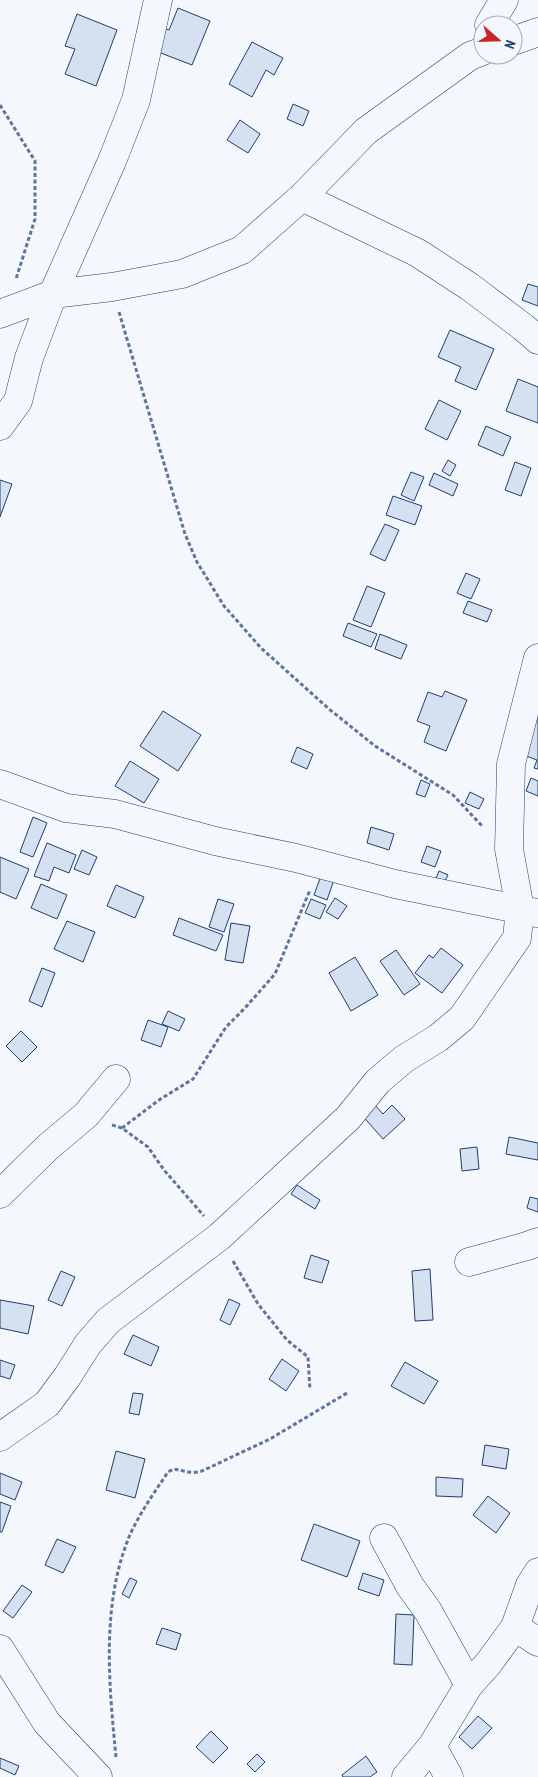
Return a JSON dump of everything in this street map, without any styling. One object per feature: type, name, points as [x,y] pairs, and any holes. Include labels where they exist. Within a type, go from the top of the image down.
[{"type":"street","points":[[0,426],[18,401],[29,358],[53,294],[112,161],[136,100],[158,0]]},
{"type":"street","points":[[495,15],[504,0]]},
{"type":"street","points":[[523,37],[538,32]]},
{"type":"street","points":[[2,313],[53,294],[112,287],[182,274],[242,250],[302,197],[366,131],[473,51]]},
{"type":"street","points":[[302,197],[418,253],[470,287],[538,340]]},
{"type":"street","points":[[0,1437],[46,1404],[68,1377],[88,1344],[108,1321],[219,1237],[348,1118],[378,1080],[438,1038],[462,1018],[517,938],[529,911],[508,849],[511,764],[538,658]]},
{"type":"street","points":[[0,784],[66,808],[116,814],[215,841],[321,864],[395,884],[529,911]]},
{"type":"street","points":[[0,1194],[48,1147],[86,1115],[116,1079]]},
{"type":"street","points":[[469,1262],[538,1242]]},
{"type":"street","points":[[384,1538],[410,1586],[428,1611],[469,1685]]},
{"type":"street","points":[[406,1777],[432,1746],[469,1685],[488,1664],[515,1627],[530,1586],[538,1572]]},
{"type":"street","points":[[515,1627],[538,1642]]},
{"type":"street","points":[[0,1649],[47,1723],[108,1769]]},
{"type":"street","points":[[432,1746],[449,1777]]},
{"type":"path","points":[[0,106],[35,161],[35,219],[2,313]]},
{"type":"path","points":[[112,287],[185,534],[197,562],[224,606],[262,648],[329,709],[375,746],[453,794],[477,821],[508,849]]},
{"type":"path","points":[[122,1128],[159,1100],[193,1079],[226,1027],[275,974],[321,864]]},
{"type":"path","points":[[86,1115],[122,1128],[148,1147],[219,1237],[258,1304],[287,1340],[308,1357],[310,1390]]},
{"type":"path","points":[[108,1769],[111,1700],[110,1642],[114,1585],[128,1539],[141,1512],[172,1469],[190,1473],[202,1471],[270,1440],[347,1393]]},
{"type":"building","points":[[178,8],[210,21],[192,65],[153,50],[163,28],[169,30]]},
{"type":"building","points":[[77,14],[117,30],[96,86],[65,74],[75,49],[65,46]]},
{"type":"building","points":[[252,42],[283,58],[274,75],[266,70],[252,97],[229,84]]},
{"type":"building","points":[[293,104],[309,111],[303,126],[287,119]]},
{"type":"building","points":[[240,120],[260,134],[248,153],[227,140]]},
{"type":"building","points":[[528,284],[538,287],[538,306],[522,300]]},
{"type":"building","points":[[450,330],[494,349],[476,390],[455,381],[461,367],[438,357]]},
{"type":"building","points":[[518,379],[538,387],[538,423],[506,411]]},
{"type":"building","points":[[439,400],[461,411],[447,440],[425,429]]},
{"type":"building","points":[[486,426],[511,437],[503,456],[478,445]]},
{"type":"building","points":[[448,460],[456,465],[450,476],[442,471]]},
{"type":"building","points":[[515,462],[531,468],[521,496],[505,490]]},
{"type":"building","points":[[411,472],[424,477],[414,501],[401,495]]},
{"type":"building","points":[[434,473],[458,484],[453,496],[429,485]]},
{"type":"building","points":[[0,480],[12,484],[0,517]]},
{"type":"building","points":[[393,496],[422,506],[415,525],[386,515]]},
{"type":"building","points":[[385,524],[399,530],[385,561],[370,554]]},
{"type":"building","points":[[466,573],[480,579],[471,599],[457,593]]},
{"type":"building","points":[[367,586],[385,593],[371,627],[353,620]]},
{"type":"building","points":[[468,601],[492,610],[487,622],[463,613]]},
{"type":"building","points":[[348,623],[377,634],[371,647],[343,636]]},
{"type":"building","points":[[380,634],[407,645],[401,659],[375,649]]},
{"type":"building","points":[[445,691],[467,700],[446,751],[424,742],[430,726],[417,721],[428,692],[442,697]]},
{"type":"building","points":[[163,711],[201,735],[178,771],[140,746]]},
{"type":"building","points":[[536,715],[538,716],[538,769],[534,768],[537,760],[521,754]]},
{"type":"building","points":[[297,747],[313,754],[307,769],[291,762]]},
{"type":"building","points":[[130,761],[159,779],[144,803],[115,786]]},
{"type":"building","points":[[531,778],[538,781],[538,796],[526,791]]},
{"type":"building","points":[[421,780],[430,784],[425,797],[416,794]]},
{"type":"building","points":[[470,792],[484,799],[479,809],[465,803]]},
{"type":"building","points":[[33,817],[47,823],[33,857],[20,852]]},
{"type":"building","points":[[371,827],[394,834],[389,850],[367,843]]},
{"type":"building","points":[[47,843],[76,855],[69,873],[54,867],[49,881],[34,876]]},
{"type":"building","points":[[427,846],[441,851],[435,867],[421,862]]},
{"type":"building","points":[[82,850],[97,857],[89,875],[74,869]]},
{"type":"building","points":[[0,857],[29,869],[16,899],[0,892]]},
{"type":"building","points":[[439,871],[448,875],[443,885],[435,881]]},
{"type":"building","points":[[322,873],[335,877],[327,900],[314,895]]},
{"type":"building","points":[[41,884],[67,895],[57,919],[31,908]]},
{"type":"building","points":[[116,885],[144,897],[135,918],[107,906]]},
{"type":"building","points":[[335,898],[347,906],[338,919],[326,912]]},
{"type":"building","points":[[218,899],[234,904],[224,932],[209,927]]},
{"type":"building","points":[[311,899],[326,905],[320,919],[305,913]]},
{"type":"building","points":[[179,918],[223,935],[216,951],[173,935]]},
{"type":"building","points":[[67,921],[95,932],[83,962],[54,949]]},
{"type":"building","points":[[231,923],[250,926],[243,963],[225,960]]},
{"type":"building","points":[[441,948],[463,965],[442,993],[415,973],[429,955],[433,958]]},
{"type":"building","points":[[396,950],[420,984],[404,995],[380,961]]},
{"type":"building","points":[[355,957],[378,995],[351,1011],[329,973]]},
{"type":"building","points":[[42,968],[55,973],[42,1007],[29,1001]]},
{"type":"building","points":[[168,1011],[185,1019],[179,1031],[162,1024]]},
{"type":"building","points":[[148,1020],[168,1027],[161,1047],[141,1040]]},
{"type":"building","points":[[21,1031],[37,1047],[22,1062],[6,1046]]},
{"type":"building","points":[[372,1102],[383,1114],[392,1105],[405,1119],[383,1139],[360,1113]]},
{"type":"building","points":[[509,1137],[538,1143],[538,1160],[506,1154]]},
{"type":"building","points":[[477,1147],[479,1169],[462,1171],[460,1149]]},
{"type":"building","points":[[297,1185],[320,1200],[315,1209],[291,1194]]},
{"type":"building","points":[[530,1197],[538,1199],[538,1212],[527,1208]]},
{"type":"building","points":[[311,1255],[329,1261],[322,1283],[304,1278]]},
{"type":"building","points":[[430,1269],[433,1320],[415,1321],[412,1271]]},
{"type":"building","points":[[61,1271],[75,1277],[62,1306],[48,1300]]},
{"type":"building","points":[[229,1299],[240,1304],[230,1325],[220,1320]]},
{"type":"building","points":[[0,1300],[34,1306],[28,1334],[0,1328]]},
{"type":"building","points":[[133,1335],[159,1347],[151,1366],[124,1354]]},
{"type":"building","points":[[282,1359],[299,1371],[286,1391],[269,1379]]},
{"type":"building","points":[[0,1360],[15,1365],[10,1379],[0,1376]]},
{"type":"building","points":[[405,1362],[438,1381],[424,1404],[391,1386]]},
{"type":"building","points":[[133,1393],[143,1394],[139,1415],[129,1413]]},
{"type":"building","points":[[485,1445],[509,1449],[506,1469],[482,1465]]},
{"type":"building","points":[[116,1451],[145,1459],[135,1498],[106,1490]]},
{"type":"building","points":[[0,1473],[22,1482],[15,1500],[0,1494]]},
{"type":"building","points":[[436,1477],[463,1479],[462,1497],[436,1496]]},
{"type":"building","points":[[488,1496],[510,1513],[496,1533],[473,1515]]},
{"type":"building","points":[[0,1502],[11,1506],[2,1532],[0,1532]]},
{"type":"building","points":[[314,1524],[360,1541],[347,1577],[301,1560]]},
{"type":"building","points":[[57,1539],[76,1547],[63,1573],[45,1565]]},
{"type":"building","points":[[363,1573],[384,1580],[379,1596],[358,1589]]},
{"type":"building","points":[[130,1578],[137,1581],[129,1598],[122,1594]]},
{"type":"building","points":[[22,1585],[32,1592],[13,1618],[3,1611]]},
{"type":"building","points":[[396,1614],[414,1615],[412,1665],[394,1664]]},
{"type":"building","points":[[162,1628],[181,1634],[176,1650],[156,1644]]},
{"type":"building","points":[[478,1716],[492,1728],[472,1749],[459,1737]]},
{"type":"building","points":[[211,1731],[228,1748],[213,1763],[196,1747]]},
{"type":"building","points":[[257,1754],[265,1762],[255,1772],[247,1764]]},
{"type":"building","points":[[366,1756],[377,1772],[370,1777],[343,1777],[342,1775]]},
{"type":"building","points":[[0,1758],[19,1766],[15,1775],[0,1768]]}]
